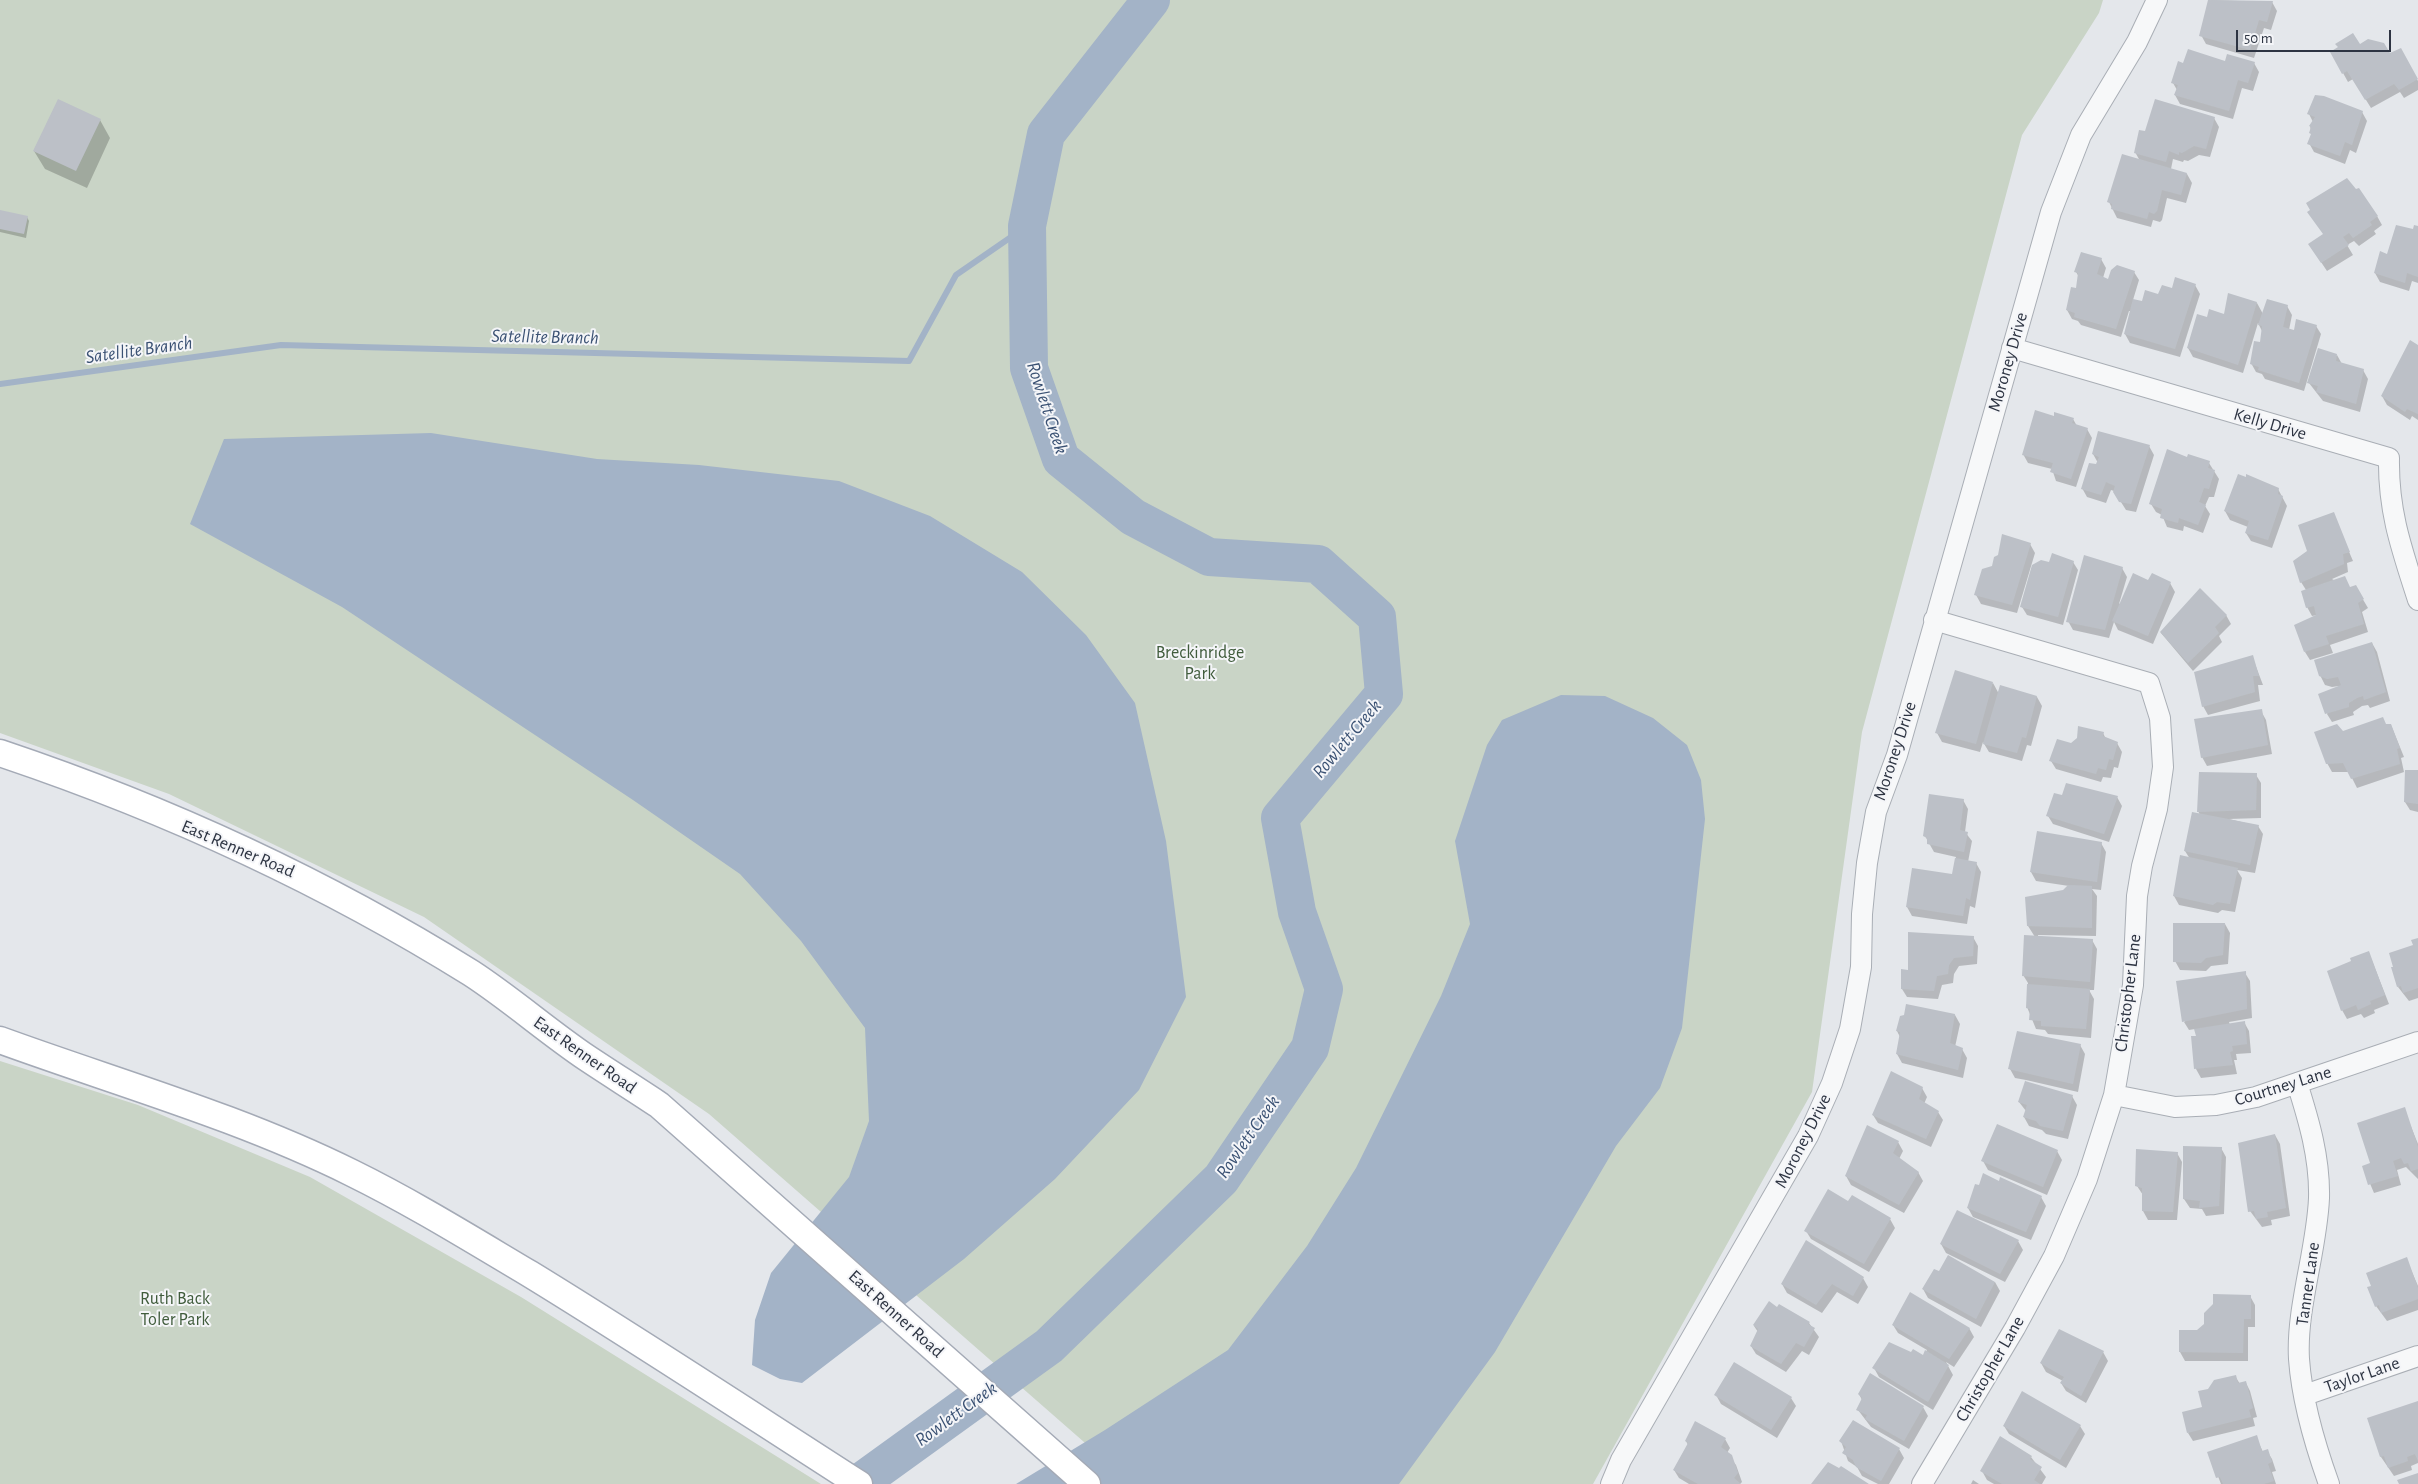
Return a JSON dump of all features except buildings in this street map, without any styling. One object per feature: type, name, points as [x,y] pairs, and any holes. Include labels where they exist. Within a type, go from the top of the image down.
[{"type":"main road","name":"East Renner Road","points":[[0,753],[110,794],[297,874],[473,974],[587,1058],[660,1105],[1088,1484]]},
{"type":"main road","points":[[0,1040],[180,1102],[264,1134],[342,1168],[422,1209],[577,1303],[859,1484]]},
{"type":"street","name":"Moroney Drive","points":[[1611,1484],[1621,1460],[1800,1152],[1832,1083],[1850,1029],[1861,967],[1863,905],[1867,863],[1876,812],[1897,755],[2012,348],[2064,173],[2081,135],[2137,42],[2157,0]]},
{"type":"street","name":"Kelly Drive","points":[[2012,348],[2389,458],[2388,479],[2393,520],[2418,600]]},
{"type":"street","name":"Christopher Lane","points":[[1922,1484],[2015,1328],[2054,1256],[2087,1179],[2114,1095],[2133,985],[2137,896],[2142,866],[2157,808],[2163,767],[2160,718],[2149,683],[1934,620]]},
{"type":"street","name":"Courtney Lane","points":[[2114,1095],[2175,1107],[2216,1105],[2256,1097],[2418,1042]]},
{"type":"street","name":"Tanner Lane","points":[[2297,1083],[2312,1131],[2318,1161],[2319,1198],[2302,1322],[2299,1359],[2310,1426],[2329,1484]]},
{"type":"street","name":"Taylor Lane","points":[[2305,1394],[2418,1356]]},
{"type":"green space","name":"Breckinridge Park","points":[[0,0],[2103,0],[2099,13],[2022,135],[1862,732],[1812,1092],[1593,1484],[1132,1484],[709,1114],[424,917],[169,794],[0,733]]},
{"type":"green space","name":"Ruth Back Toler Park","points":[[0,1061],[138,1105],[310,1177],[521,1297],[821,1484],[0,1484]]},
{"type":"water","points":[[431,433],[597,459],[699,465],[839,481],[930,516],[1022,572],[1086,635],[1135,703],[1166,841],[1186,997],[1139,1090],[1055,1179],[964,1259],[802,1383],[780,1379],[752,1365],[755,1320],[771,1273],[849,1177],[869,1121],[865,1028],[801,941],[740,874],[633,800],[342,607],[190,524],[224,439]]},
{"type":"water","points":[[1561,695],[1605,696],[1653,718],[1687,745],[1701,780],[1705,819],[1682,1028],[1660,1088],[1616,1146],[1495,1352],[1399,1484],[1016,1484],[1105,1430],[1228,1350],[1307,1246],[1356,1168],[1441,996],[1470,924],[1455,841],[1487,745],[1502,720]]},
{"type":"waterway","name":"Rowlett Creek","points":[[858,1484],[1049,1346],[1221,1179],[1310,1048],[1324,989],[1297,912],[1280,818],[1384,694],[1377,617],[1318,564],[1209,557],[1133,517],[1061,459],[1029,368],[1027,226],[1046,134],[1151,0]]},
{"type":"waterway","name":"Satellite Branch","points":[[0,384],[281,345],[909,361],[956,275],[1027,226]]}]
